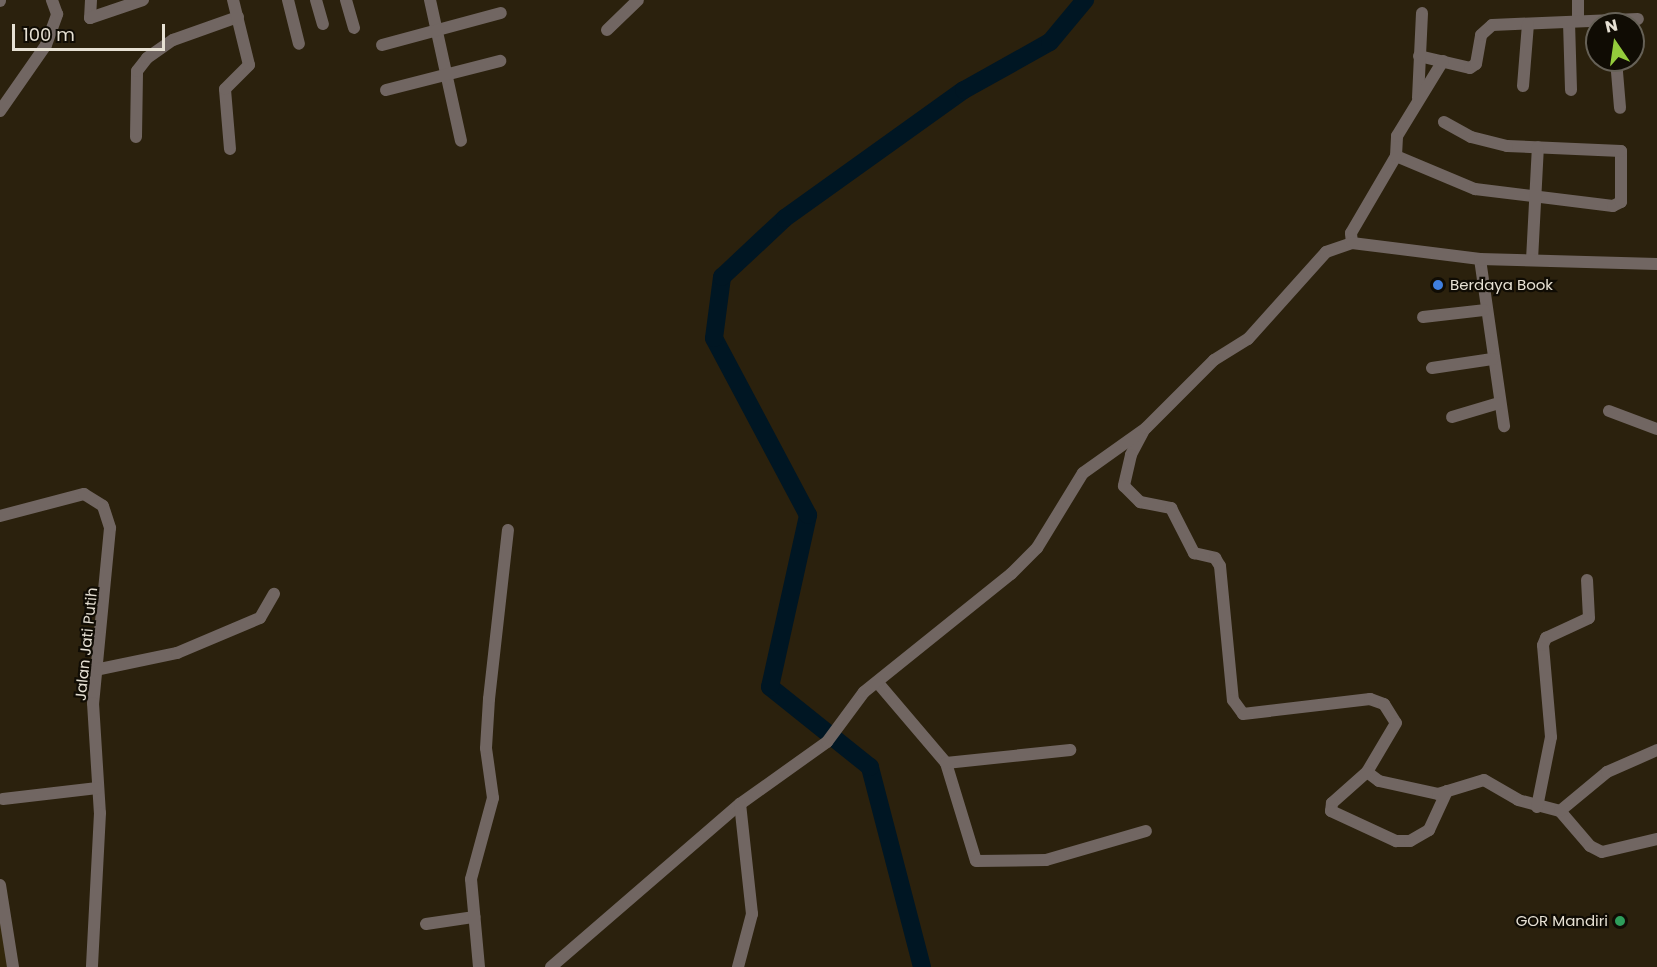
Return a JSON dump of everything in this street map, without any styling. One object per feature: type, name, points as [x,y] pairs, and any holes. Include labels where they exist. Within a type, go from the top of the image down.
[{"type":"street","points":[[0,111],[46,45],[57,14],[52,0]]},
{"type":"street","points":[[91,0],[90,18],[143,0]]},
{"type":"street","points":[[230,149],[225,89],[249,64],[233,0]]},
{"type":"street","points":[[288,0],[299,44]]},
{"type":"street","points":[[316,0],[323,24]]},
{"type":"street","points":[[346,0],[354,28]]},
{"type":"street","points":[[430,0],[444,76],[461,141]]},
{"type":"street","points":[[607,30],[638,0]]},
{"type":"street","points":[[1571,90],[1573,22],[1578,0]]},
{"type":"street","points":[[382,45],[501,13]]},
{"type":"street","points":[[1418,98],[1422,13]]},
{"type":"street","points":[[136,137],[136,79],[147,58],[173,40],[238,17]]},
{"type":"street","points":[[1419,56],[1474,66],[1486,30],[1528,24],[1585,22]]},
{"type":"street","points":[[1523,86],[1528,24]]},
{"type":"street","points":[[386,90],[500,61]]},
{"type":"street","points":[[1352,243],[1351,233],[1396,156],[1397,136],[1410,121],[1418,98],[1443,61]]},
{"type":"street","points":[[1617,72],[1620,108]]},
{"type":"street","points":[[1396,156],[1475,189],[1618,205],[1624,155],[1538,147],[1471,137],[1444,122]]},
{"type":"street","points":[[1532,260],[1538,147]]},
{"type":"street","points":[[551,967],[740,804],[826,742],[864,692],[878,683],[1019,566],[1037,548],[1083,473],[1146,428],[1214,360],[1248,339],[1315,260],[1352,243],[1480,259],[1657,264]]},
{"type":"street","points":[[1480,259],[1484,310],[1504,426]]},
{"type":"street","points":[[1423,317],[1484,310]]},
{"type":"street","points":[[1432,368],[1492,359]]},
{"type":"street","points":[[1452,417],[1499,403]]},
{"type":"street","points":[[1609,411],[1657,429]]},
{"type":"street","points":[[1146,428],[1131,455],[1124,486],[1140,502],[1171,508],[1194,553],[1215,558],[1220,566],[1238,708],[1243,714],[1282,712],[1356,697],[1384,704],[1396,723],[1367,772],[1332,803],[1331,811],[1396,841],[1410,841],[1429,830],[1447,791]]},
{"type":"street","name":"Jalan Jati Putih","points":[[0,516],[84,494],[103,506],[110,550],[100,669],[93,703],[100,813],[92,967]]},
{"type":"street","points":[[479,967],[472,870],[493,798],[486,748],[489,699],[508,530]]},
{"type":"street","points":[[1537,807],[1551,738],[1543,645],[1552,634],[1589,618],[1587,580]]},
{"type":"street","points":[[100,669],[177,653],[260,618],[274,594]]},
{"type":"street","points":[[878,683],[946,763],[976,861],[1046,860],[1146,831]]},
{"type":"street","points":[[946,763],[1070,750]]},
{"type":"street","points":[[1560,811],[1606,772],[1657,750]]},
{"type":"street","points":[[1367,772],[1379,781],[1423,793],[1447,791],[1484,780],[1537,807],[1560,811],[1590,846],[1602,852],[1657,839]]},
{"type":"street","points":[[3,799],[97,788]]},
{"type":"street","points":[[738,967],[752,914],[740,804]]},
{"type":"street","points":[[0,885],[13,967]]},
{"type":"street","points":[[426,924],[474,917]]},
{"type":"shaded area","points":[[0,898],[9,967],[0,967]]},
{"type":"waterway","points":[[922,967],[870,767],[770,687],[808,515],[714,338],[722,277],[785,218],[964,90],[1050,42],[1085,0]]},
{"type":"place","name":"Berdaya Book","points":[[1438,285]]},
{"type":"place","name":"GOR Mandiri","points":[[1620,921]]}]
